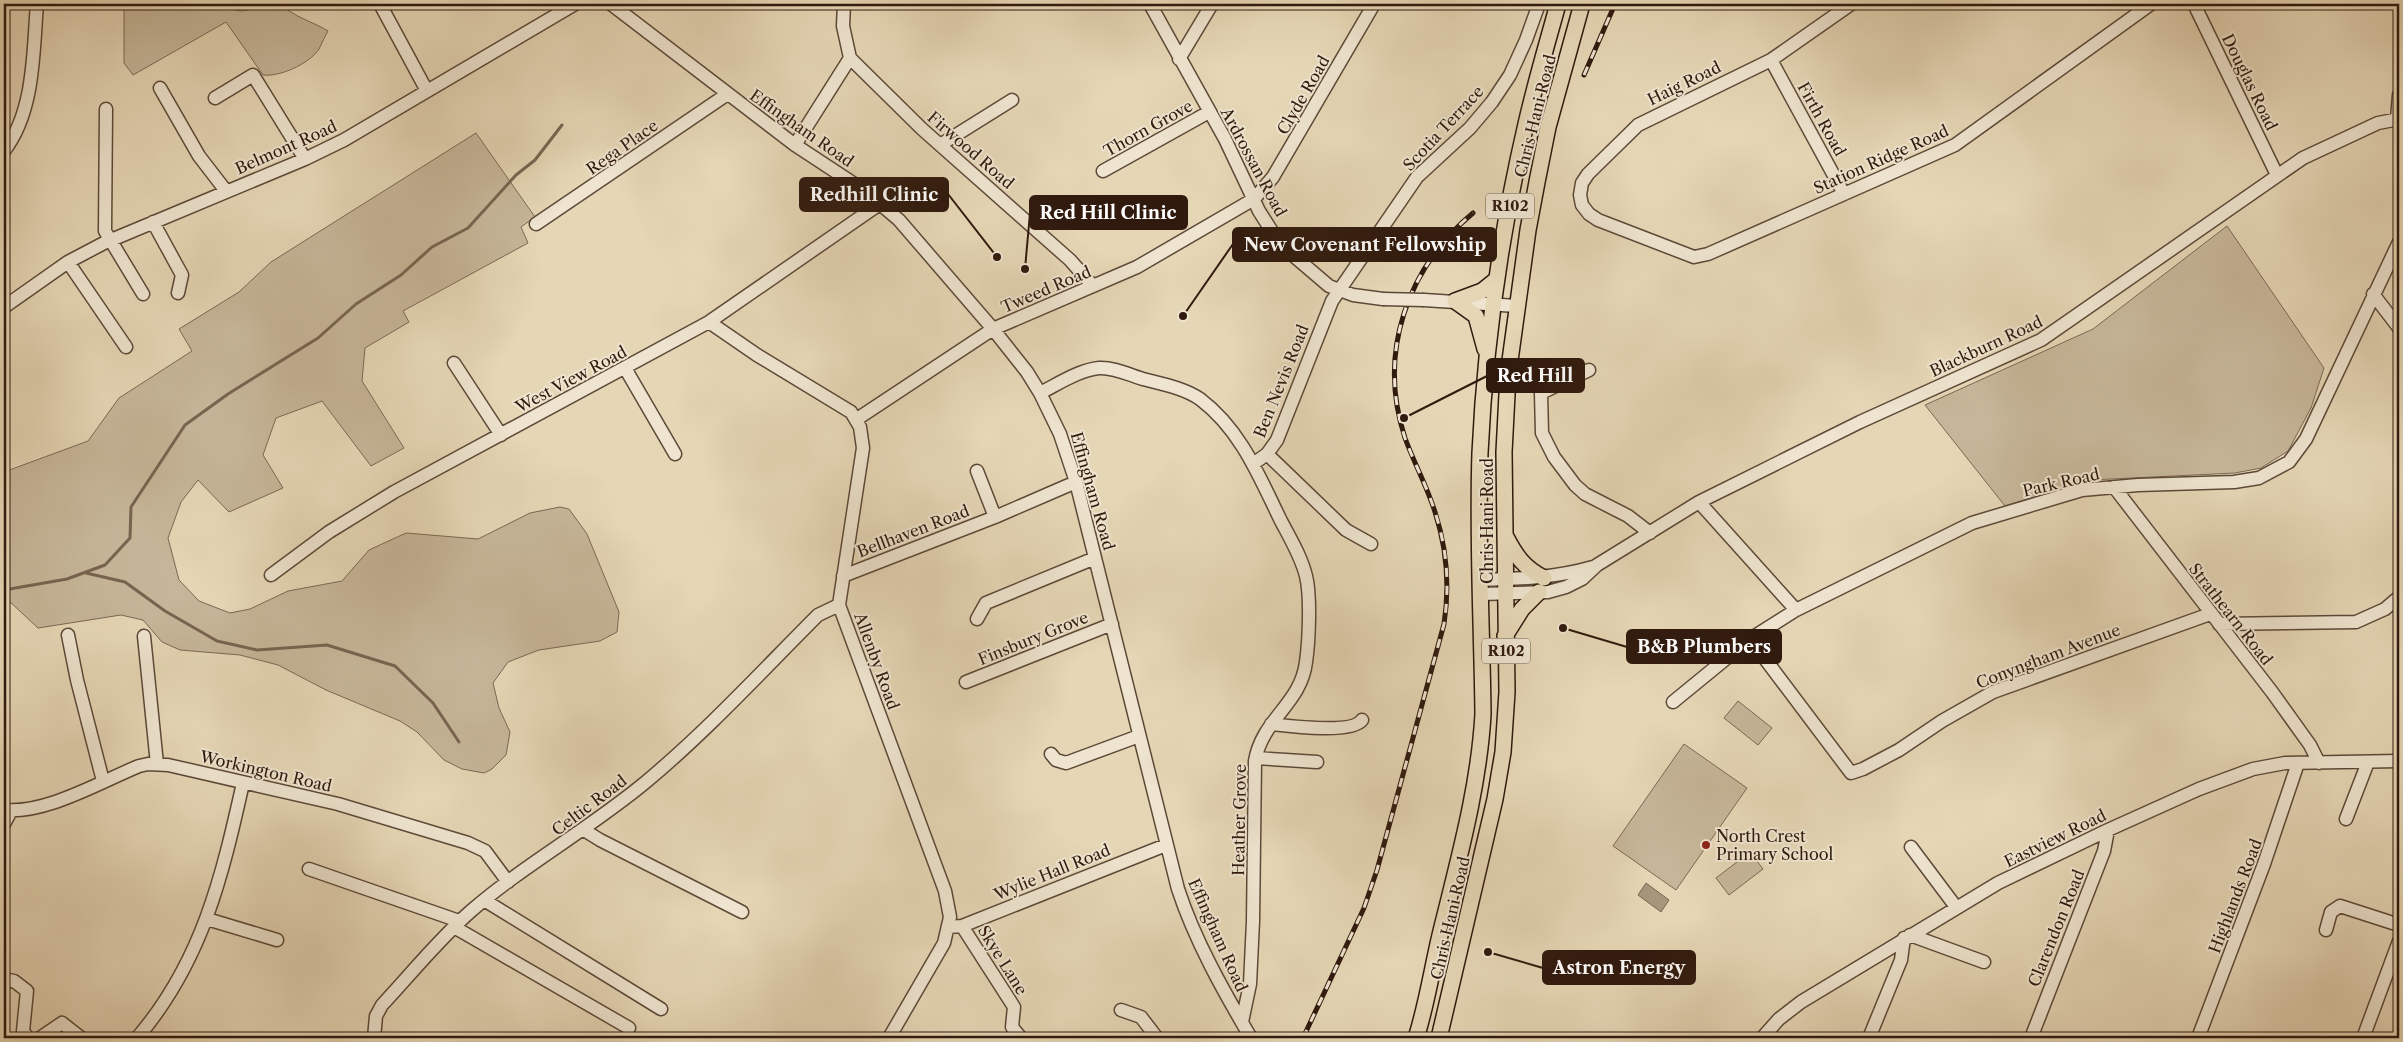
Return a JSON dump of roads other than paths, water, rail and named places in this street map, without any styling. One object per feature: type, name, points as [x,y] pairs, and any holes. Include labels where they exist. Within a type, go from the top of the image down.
[{"type":"main road","name":"Chris Hani Road","points":[[1416,1038],[1458,864],[1476,775],[1484,714],[1478,513],[1488,360],[1497,279],[1526,125],[1558,4]]},
{"type":"main road","name":"Chris Hani Road","points":[[1439,1038],[1495,799],[1502,752],[1507,700],[1504,452],[1508,376],[1528,230],[1546,136],[1582,4]]},
{"type":"main road","points":[[1455,301],[1482,291],[1497,279]]},
{"type":"main road","points":[[1455,301],[1476,316],[1488,360]]},
{"type":"main road","points":[[1504,534],[1518,559],[1541,585],[1522,609],[1505,637]]},
{"type":"street","points":[[4,150],[18,125],[28,94],[37,4]]},
{"type":"street","points":[[380,4],[427,91]]},
{"type":"street","name":"Belmont Road","points":[[4,306],[68,262],[109,240],[305,159],[344,140],[575,4]]},
{"type":"street","name":"Effingham Road","points":[[611,4],[795,146],[881,203],[899,220],[993,329],[1040,393],[1069,458],[1166,845],[1184,907],[1251,1038]]},
{"type":"street","points":[[795,146],[850,58],[843,26],[844,4]]},
{"type":"street","name":"Ardrossan Road","points":[[1150,4],[1239,166],[1267,225],[1288,251],[1320,280],[1338,290],[1353,295],[1383,299],[1455,301],[1517,306]]},
{"type":"street","points":[[1179,59],[1212,4]]},
{"type":"street","name":"Clyde Road","points":[[1254,199],[1268,185],[1278,169],[1374,4]]},
{"type":"street","name":"Scotia Terrace","points":[[1338,290],[1418,177],[1436,157],[1470,128],[1492,102],[1510,75],[1526,40],[1538,4]]},
{"type":"street","name":"Haig Road","points":[[1598,220],[1589,214],[1582,205],[1580,195],[1582,184],[1588,174],[1638,125],[1771,60],[1851,4]]},
{"type":"street","name":"Station Ridge Road","points":[[1598,220],[1694,257],[1700,257],[1955,145],[2151,4]]},
{"type":"street","name":"Douglas Road","points":[[2194,4],[2277,175]]},
{"type":"street","name":"Firwood Road","points":[[850,58],[940,145],[1070,260],[1093,286]]},
{"type":"street","name":"Firth Road","points":[[1771,60],[1844,194]]},
{"type":"street","points":[[215,98],[253,75],[305,159]]},
{"type":"street","points":[[160,88],[199,156],[226,191]]},
{"type":"street","name":"Rega Place","points":[[536,224],[726,94]]},
{"type":"street","points":[[2398,119],[2399,95]]},
{"type":"street","points":[[940,145],[1012,100]]},
{"type":"street","points":[[106,109],[104,226],[109,240],[143,294]]},
{"type":"street","name":"Thorn Grove","points":[[1103,172],[1209,112]]},
{"type":"street","name":"Blackburn Road","points":[[1480,587],[1541,585],[1598,565],[1699,502],[1860,422],[2041,340],[2304,158],[2378,123],[2398,119]]},
{"type":"street","name":"Tweed Road","points":[[857,419],[993,329],[1137,267],[1254,199]]},
{"type":"street","name":"West View Road","points":[[271,576],[329,532],[359,513],[709,322],[881,203]]},
{"type":"street","points":[[153,222],[182,275],[178,294]]},
{"type":"street","name":"Park Road","points":[[1673,702],[1750,639],[1796,610],[1972,523],[2082,490],[2250,480],[2267,475],[2289,462],[2306,440],[2325,403],[2373,294],[2399,242]]},
{"type":"street","points":[[68,262],[126,347]]},
{"type":"street","name":"Ben Nevis Road","points":[[1040,393],[1083,372],[1101,368],[1171,386],[1201,400],[1235,434],[1253,464],[1267,454],[1277,440],[1319,329],[1338,290]]},
{"type":"street","points":[[2373,294],[2399,328]]},
{"type":"street","points":[[709,322],[757,355],[842,405],[857,419]]},
{"type":"street","points":[[454,363],[500,435]]},
{"type":"street","points":[[625,368],[675,454]]},
{"type":"street","points":[[1589,370],[1544,391],[1539,396],[1540,419],[1545,438],[1554,457],[1585,494],[1628,516],[1650,533]]},
{"type":"street","name":"Allenby Road","points":[[857,419],[863,436],[863,448],[839,604],[945,891],[956,926],[889,1038]]},
{"type":"street","points":[[1267,454],[1346,530],[1371,544]]},
{"type":"street","name":"Heather Grove","points":[[1242,1022],[1250,984],[1253,931],[1256,758],[1258,747],[1271,724],[1295,695],[1304,675],[1307,662],[1308,590],[1302,564],[1253,464]]},
{"type":"street","name":"Bellhaven Road","points":[[977,471],[995,517]]},
{"type":"street","name":"Bellhaven Road","points":[[843,576],[995,517],[1068,485]]},
{"type":"street","name":"Strathearn Road","points":[[2114,487],[2310,745],[2319,763]]},
{"type":"street","points":[[1699,502],[1796,610]]},
{"type":"street","points":[[977,619],[986,603],[1095,558]]},
{"type":"street","points":[[2219,624],[2356,622],[2385,608],[2399,597]]},
{"type":"street","name":"Celtic Road","points":[[374,1038],[376,1016],[382,1005],[457,924],[508,882],[608,814],[682,752],[818,615],[839,604]]},
{"type":"street","name":"Conyngham Avenue","points":[[1750,639],[1852,773],[1898,750],[1942,721],[1993,692],[2210,614]]},
{"type":"street","name":"Finsbury Grove","points":[[966,682],[1112,624]]},
{"type":"street","points":[[68,635],[77,680],[103,781]]},
{"type":"street","points":[[144,636],[157,764]]},
{"type":"street","points":[[1271,724],[1343,727],[1356,725],[1362,720]]},
{"type":"street","points":[[1051,754],[1056,760],[1066,763],[1139,736]]},
{"type":"street","points":[[1256,758],[1317,762]]},
{"type":"street","points":[[2346,819],[2368,762]]},
{"type":"street","name":"Eastview Road","points":[[1762,1038],[1780,1019],[1801,1002],[1907,936],[1998,883],[2199,789],[2253,769],[2285,763],[2399,762]]},
{"type":"street","name":"Highlands Road","points":[[2198,1038],[2264,864],[2298,763]]},
{"type":"street","name":"Workington Road","points":[[8,810],[28,809],[58,800],[139,766],[157,764],[338,804],[468,843],[485,851],[508,882]]},
{"type":"street","points":[[136,1038],[175,984],[207,919],[224,868],[243,783]]},
{"type":"street","points":[[4,824],[8,810]]},
{"type":"street","points":[[584,830],[600,840],[742,912]]},
{"type":"street","name":"Clarendon Road","points":[[2031,1038],[2104,851],[2108,830]]},
{"type":"street","name":"Wylie Hall Road","points":[[956,926],[1166,845]]},
{"type":"street","points":[[1911,847],[1956,907]]},
{"type":"street","points":[[309,869],[457,924],[628,1028]]},
{"type":"street","points":[[484,900],[661,1009]]},
{"type":"street","points":[[2326,930],[2331,912],[2343,905],[2399,925]]},
{"type":"street","points":[[207,919],[277,940]]},
{"type":"street","name":"Skye Lane","points":[[956,926],[1014,1007],[1012,1027],[1021,1038]]},
{"type":"street","points":[[1869,1038],[1901,960],[1907,936],[1984,962]]},
{"type":"street","points":[[2363,1038],[2399,942]]},
{"type":"street","points":[[4,985],[9,980],[14,981],[27,991],[23,1031],[28,1038]]},
{"type":"street","points":[[1121,1010],[1141,1018],[1157,1038]]},
{"type":"street","points":[[40,1038],[58,1024],[64,1023],[81,1038]]},
{"type":"waterway","points":[[4,590],[67,579],[105,565],[130,538],[131,507],[185,425],[228,394],[318,338],[356,304],[401,275],[432,247],[468,228],[516,175],[535,160],[562,125]]},
{"type":"waterway","points":[[86,573],[125,582],[165,611],[217,641],[257,650],[327,645],[395,666],[433,703],[459,742]]},
{"type":"railway","points":[[1584,75],[1615,4]]},
{"type":"railway","points":[[1303,1038],[1364,908],[1377,870],[1444,624],[1447,595],[1445,553],[1432,502],[1405,438],[1397,406],[1395,375],[1397,344],[1404,314],[1415,286],[1431,259],[1450,235],[1473,213]]},
{"type":"place","name":"Redhill Clinic","points":[[997,257]]},
{"type":"place","name":"Red Hill Clinic","points":[[1025,269]]},
{"type":"place","name":"New Covenant Fellowship","points":[[1183,316]]},
{"type":"place","name":"Red Hill","points":[[1404,418]]},
{"type":"place","name":"B&B Plumbers","points":[[1563,628]]},
{"type":"place","name":"North Crest Primary School","points":[[1706,845]]},
{"type":"place","name":"Astron Energy","points":[[1488,952]]}]
